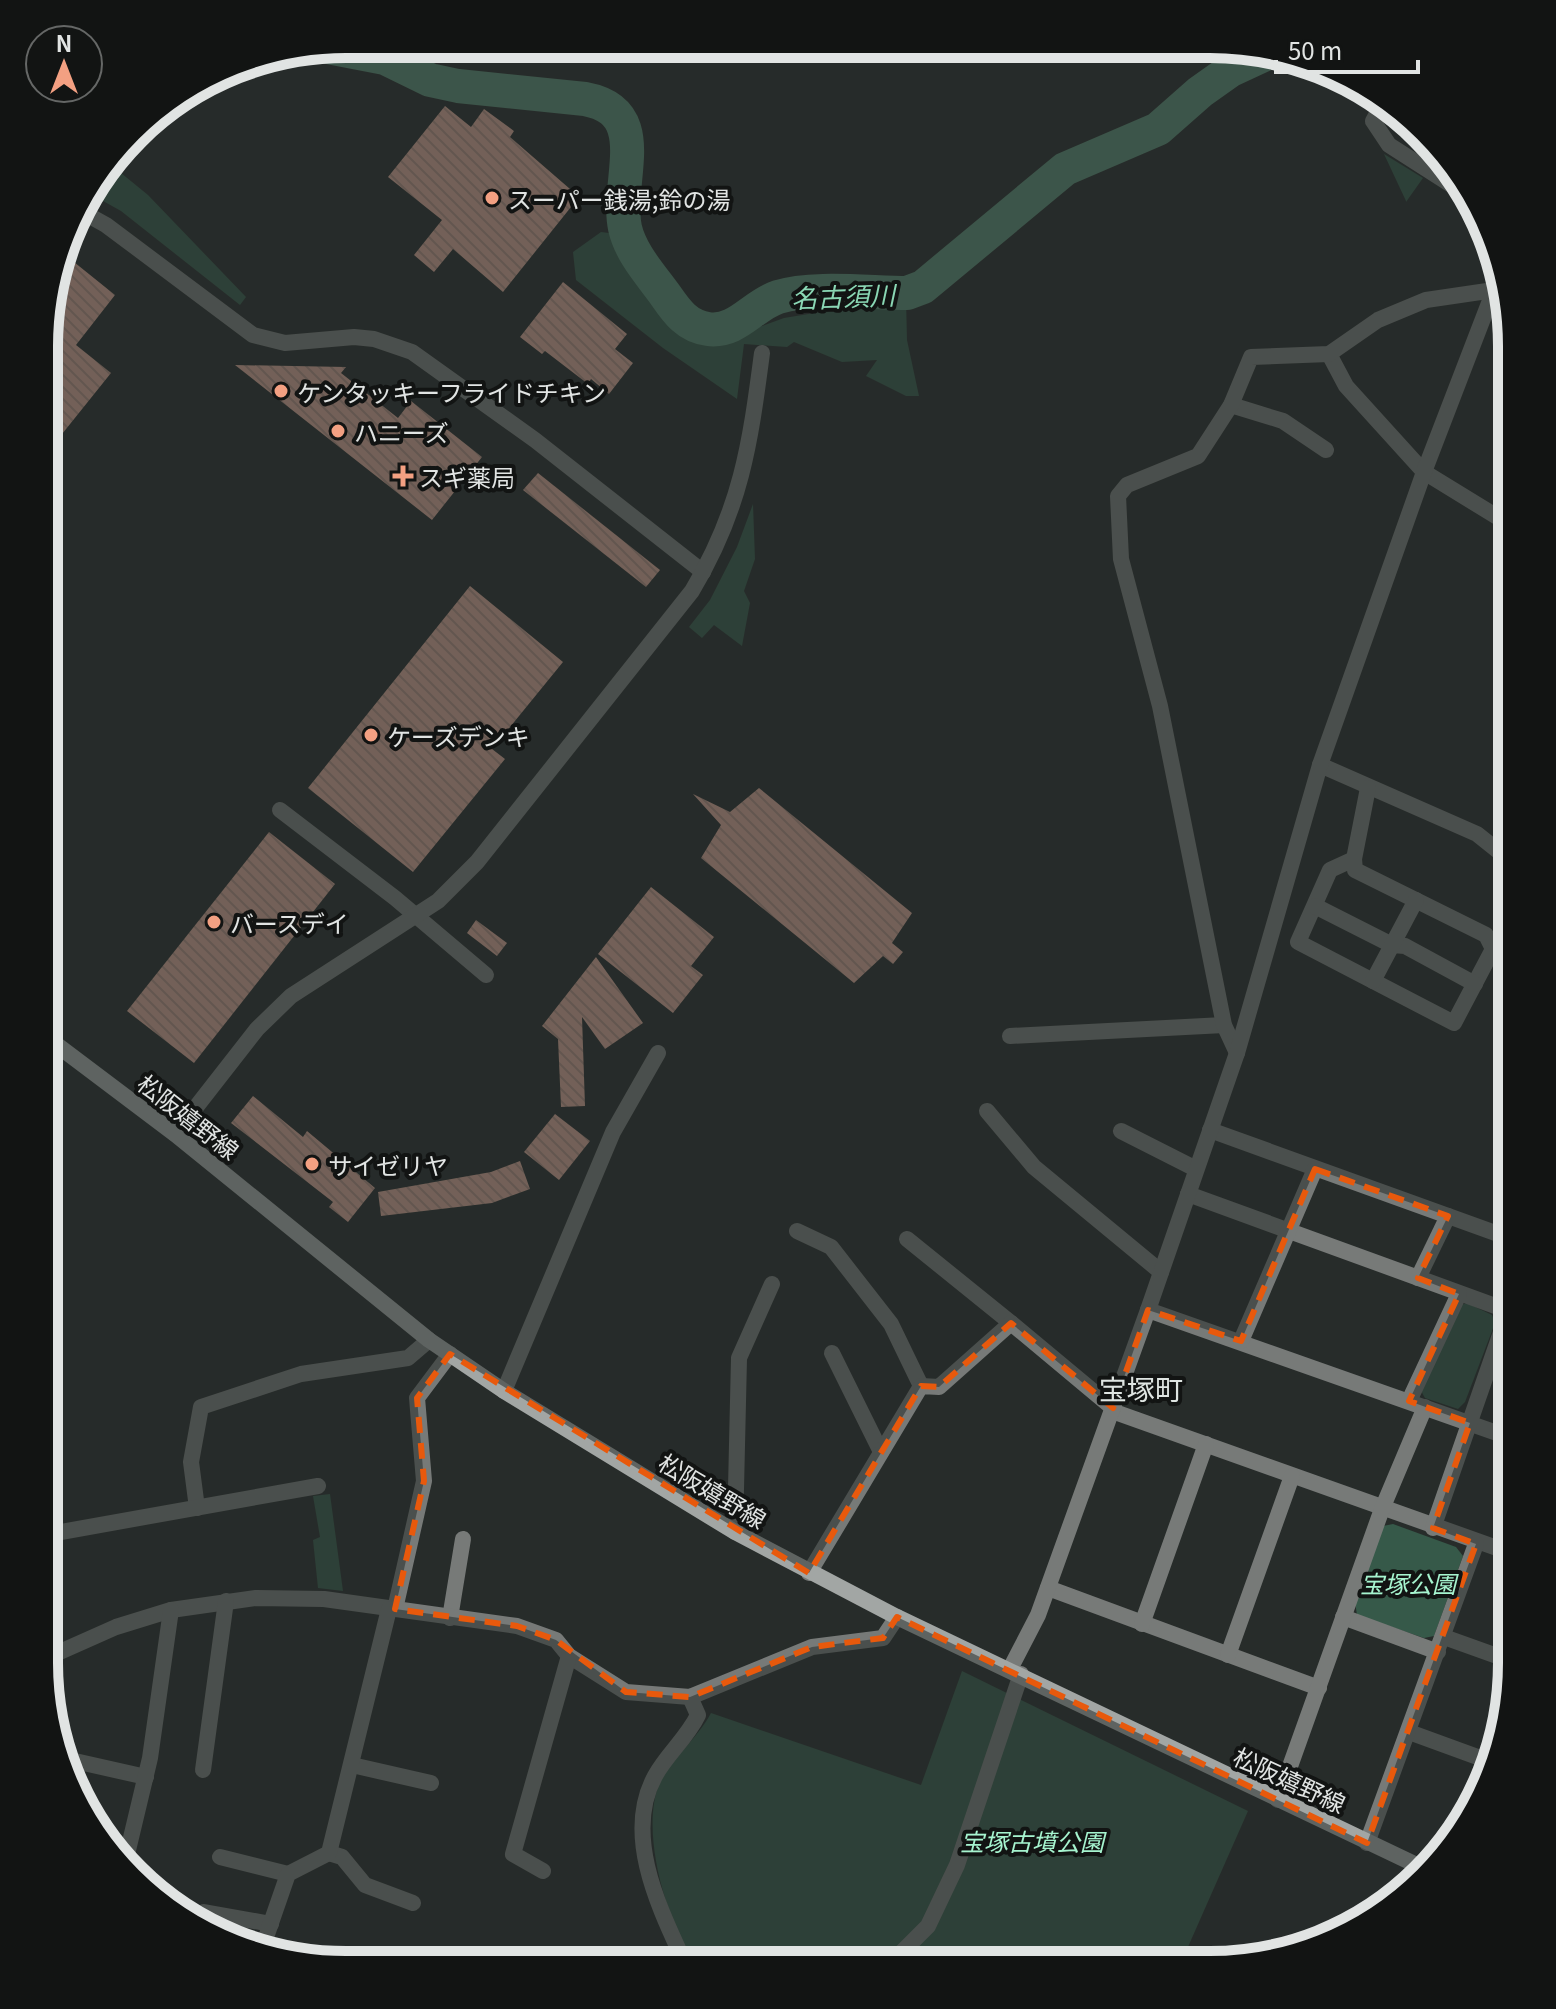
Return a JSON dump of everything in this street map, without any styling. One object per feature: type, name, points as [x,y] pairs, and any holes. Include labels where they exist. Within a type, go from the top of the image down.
[{"type":"main road","name":"松阪嬉野線","points":[[58,1046],[175,1134],[429,1340],[504,1391],[735,1532],[897,1617],[1416,1865]]},
{"type":"street","points":[[1378,113],[1373,121],[1389,145],[1445,181]]},
{"type":"street","points":[[90,216],[253,335],[285,343],[354,337],[374,339],[412,352],[535,440],[703,572]]},
{"type":"street","points":[[1237,1053],[1224,1025],[1160,706],[1121,559],[1118,496],[1127,485],[1198,456],[1231,405],[1251,357],[1329,354],[1378,320],[1426,300],[1491,286]]},
{"type":"street","points":[[908,1951],[928,1926],[957,1865],[1016,1672],[1148,1310],[1237,1053],[1320,765],[1424,472],[1492,292]]},
{"type":"street","points":[[175,1134],[257,1029],[283,1004],[314,978],[438,901],[477,862],[683,602],[720,541],[744,473],[762,353]]},
{"type":"street","points":[[1329,354],[1346,386],[1424,472],[1498,517]]},
{"type":"street","points":[[1231,405],[1283,421],[1326,450]]},
{"type":"street","points":[[1320,765],[1477,834],[1498,851]]},
{"type":"street","points":[[1354,859],[1330,870],[1298,942],[1454,1023],[1493,949],[1486,935],[1355,870],[1354,859],[1368,788]]},
{"type":"street","points":[[280,810],[486,975]]},
{"type":"street","points":[[1373,981],[1416,900]]},
{"type":"street","points":[[1315,906],[1392,945],[1405,946],[1475,984]]},
{"type":"street","points":[[1010,1036],[1224,1025]]},
{"type":"street","points":[[504,1391],[613,1132],[658,1053]]},
{"type":"street","points":[[987,1111],[1034,1167],[1161,1272]]},
{"type":"street","points":[[1210,1130],[1498,1234]]},
{"type":"street","points":[[1121,1131],[1196,1169]]},
{"type":"street","points":[[1241,1341],[1315,1169]]},
{"type":"street","points":[[1188,1194],[1498,1307]]},
{"type":"street","points":[[1418,1278],[1448,1216]]},
{"type":"street","points":[[797,1231],[831,1247],[891,1324],[921,1386]]},
{"type":"street","points":[[907,1239],[1112,1409],[1498,1550]]},
{"type":"street","points":[[735,1532],[739,1358],[772,1284]]},
{"type":"street","points":[[1278,1800],[1417,1404],[1459,1294]]},
{"type":"street","points":[[1148,1310],[1498,1433]]},
{"type":"street","points":[[921,1386],[939,1387],[1011,1323]]},
{"type":"street","points":[[197,1508],[191,1462],[201,1407],[301,1374],[408,1358],[429,1340]]},
{"type":"street","points":[[1433,1528],[1498,1345]]},
{"type":"street","points":[[832,1353],[881,1452]]},
{"type":"street","points":[[329,1853],[424,1481],[417,1398],[450,1354]]},
{"type":"street","points":[[809,1573],[921,1386]]},
{"type":"street","points":[[1142,1624],[1206,1444]]},
{"type":"street","points":[[1228,1655],[1292,1476]]},
{"type":"street","points":[[58,1533],[318,1486]]},
{"type":"street","points":[[450,1618],[463,1539]]},
{"type":"street","points":[[1367,1843],[1476,1544]]},
{"type":"street","points":[[1048,1588],[1319,1688]]},
{"type":"street","points":[[58,1653],[116,1627],[171,1610],[256,1598],[324,1599],[517,1626],[556,1640],[569,1656],[626,1692],[690,1697],[812,1647],[883,1638],[897,1617]]},
{"type":"street","points":[[203,1770],[226,1601]]},
{"type":"street","points":[[128,1851],[146,1777],[171,1610]]},
{"type":"street","points":[[1343,1617],[1498,1658]]},
{"type":"street","points":[[543,1871],[513,1854],[569,1656]]},
{"type":"street","points":[[679,1951],[653,1892],[644,1809],[655,1775],[698,1715],[690,1697]]},
{"type":"street","points":[[1409,1732],[1482,1759]]},
{"type":"street","points":[[75,1761],[146,1777]]},
{"type":"street","points":[[352,1765],[431,1783]]},
{"type":"street","points":[[220,1857],[288,1874],[329,1853],[342,1857],[365,1885],[413,1903]]},
{"type":"street","points":[[265,1939],[288,1874]]},
{"type":"street","points":[[204,1912],[271,1924]]},
{"type":"highlighted area","points":[[1315,1169],[1448,1216],[1418,1278],[1459,1294],[1409,1401],[1470,1423],[1433,1528],[1476,1544],[1367,1843],[897,1617],[883,1638],[812,1647],[690,1697],[626,1692],[556,1640],[517,1626],[395,1609],[424,1481],[417,1398],[450,1354],[809,1573],[921,1386],[939,1387],[1011,1323],[1113,1408],[1148,1310],[1241,1341]]},
{"type":"green space","points":[[1384,154],[1423,178],[1406,202],[1406,201]]},
{"type":"green space","points":[[118,171],[148,195],[246,297],[240,305],[121,211],[99,199]]},
{"type":"green space","points":[[601,232],[617,234],[664,317],[698,340],[720,341],[784,318],[906,298],[907,340],[919,396],[906,396],[866,376],[877,360],[842,362],[794,342],[787,347],[744,344],[737,399],[663,348],[576,280],[573,252]]},
{"type":"green space","points":[[753,504],[755,559],[744,591],[750,603],[742,646],[714,625],[702,638],[689,627],[710,600],[737,547]]},
{"type":"green space","points":[[1467,1303],[1492,1315],[1495,1323],[1465,1402],[1458,1409],[1425,1398],[1420,1389],[1458,1306]]},
{"type":"green space","points":[[330,1494],[343,1591],[318,1588],[313,1540],[320,1537],[313,1496]]},
{"type":"green space","name":"宝塚公園","points":[[1393,1524],[1456,1547],[1463,1556],[1434,1636],[1424,1638],[1357,1615],[1355,1602],[1383,1526]]},
{"type":"green space","name":"宝塚古墳公園","points":[[962,1671],[1248,1811],[1186,1951],[689,1951],[675,1925],[659,1876],[654,1850],[654,1802],[660,1782],[711,1713],[921,1785]]},
{"type":"building","name":"スーパー銭湯;鈴の湯","points":[[445,106],[471,127],[484,109],[514,131],[510,137],[570,189],[571,207],[503,292],[453,249],[434,272],[414,255],[442,220],[388,177]]},
{"type":"building","points":[[71,260],[115,295],[76,345],[111,373],[58,439],[60,308]]},
{"type":"building","points":[[563,282],[627,334],[615,349],[633,363],[609,394],[591,379],[588,384],[545,351],[542,354],[520,337]]},
{"type":"building","points":[[235,365],[346,367],[341,373],[398,418],[411,401],[482,457],[432,520]]},
{"type":"building","points":[[538,473],[660,570],[646,587],[523,490]]},
{"type":"building","points":[[470,586],[563,662],[492,749],[505,759],[413,872],[308,788]]},
{"type":"building","points":[[759,788],[912,913],[892,943],[903,952],[893,964],[883,956],[854,983],[701,858],[721,825],[693,794],[730,812]]},
{"type":"building","points":[[269,832],[335,884],[194,1063],[127,1011]]},
{"type":"building","points":[[651,887],[714,937],[691,966],[703,975],[673,1013],[598,954]]},
{"type":"building","points":[[476,920],[507,943],[497,956],[467,933]]},
{"type":"building","points":[[596,957],[643,1023],[605,1049],[582,1017],[585,1106],[561,1107],[558,1039],[542,1026]]},
{"type":"building","points":[[253,1096],[303,1137],[307,1131],[375,1188],[348,1222],[329,1207],[333,1202],[231,1123]]},
{"type":"building","points":[[555,1114],[590,1141],[559,1180],[524,1152]]},
{"type":"building","points":[[520,1161],[530,1189],[492,1203],[381,1216],[378,1192],[491,1172]]},
{"type":"waterway","name":"名古須川","points":[[385,58],[430,80],[458,86],[585,99],[606,106],[619,118],[625,133],[627,150],[623,209],[625,228],[632,247],[683,317],[694,325],[708,329],[728,327],[769,301],[792,294],[824,291],[907,293],[923,287],[1065,169],[1158,129],[1200,92],[1231,70],[1251,61]]},
{"type":"place","name":"スーパー銭湯;鈴の湯","points":[[492,198]]},
{"type":"place","name":"ケンタッキーフライドチキン","points":[[281,391]]},
{"type":"place","name":"ハニーズ","points":[[338,431]]},
{"type":"place","name":"スギ薬局","points":[[403,476]]},
{"type":"place","name":"ケーズデンキ","points":[[371,735]]},
{"type":"place","name":"バースデイ","points":[[214,922]]},
{"type":"place","name":"サイゼリヤ","points":[[312,1164]]},
{"type":"district","name":"宝塚町","points":[[1141,1388]]}]
